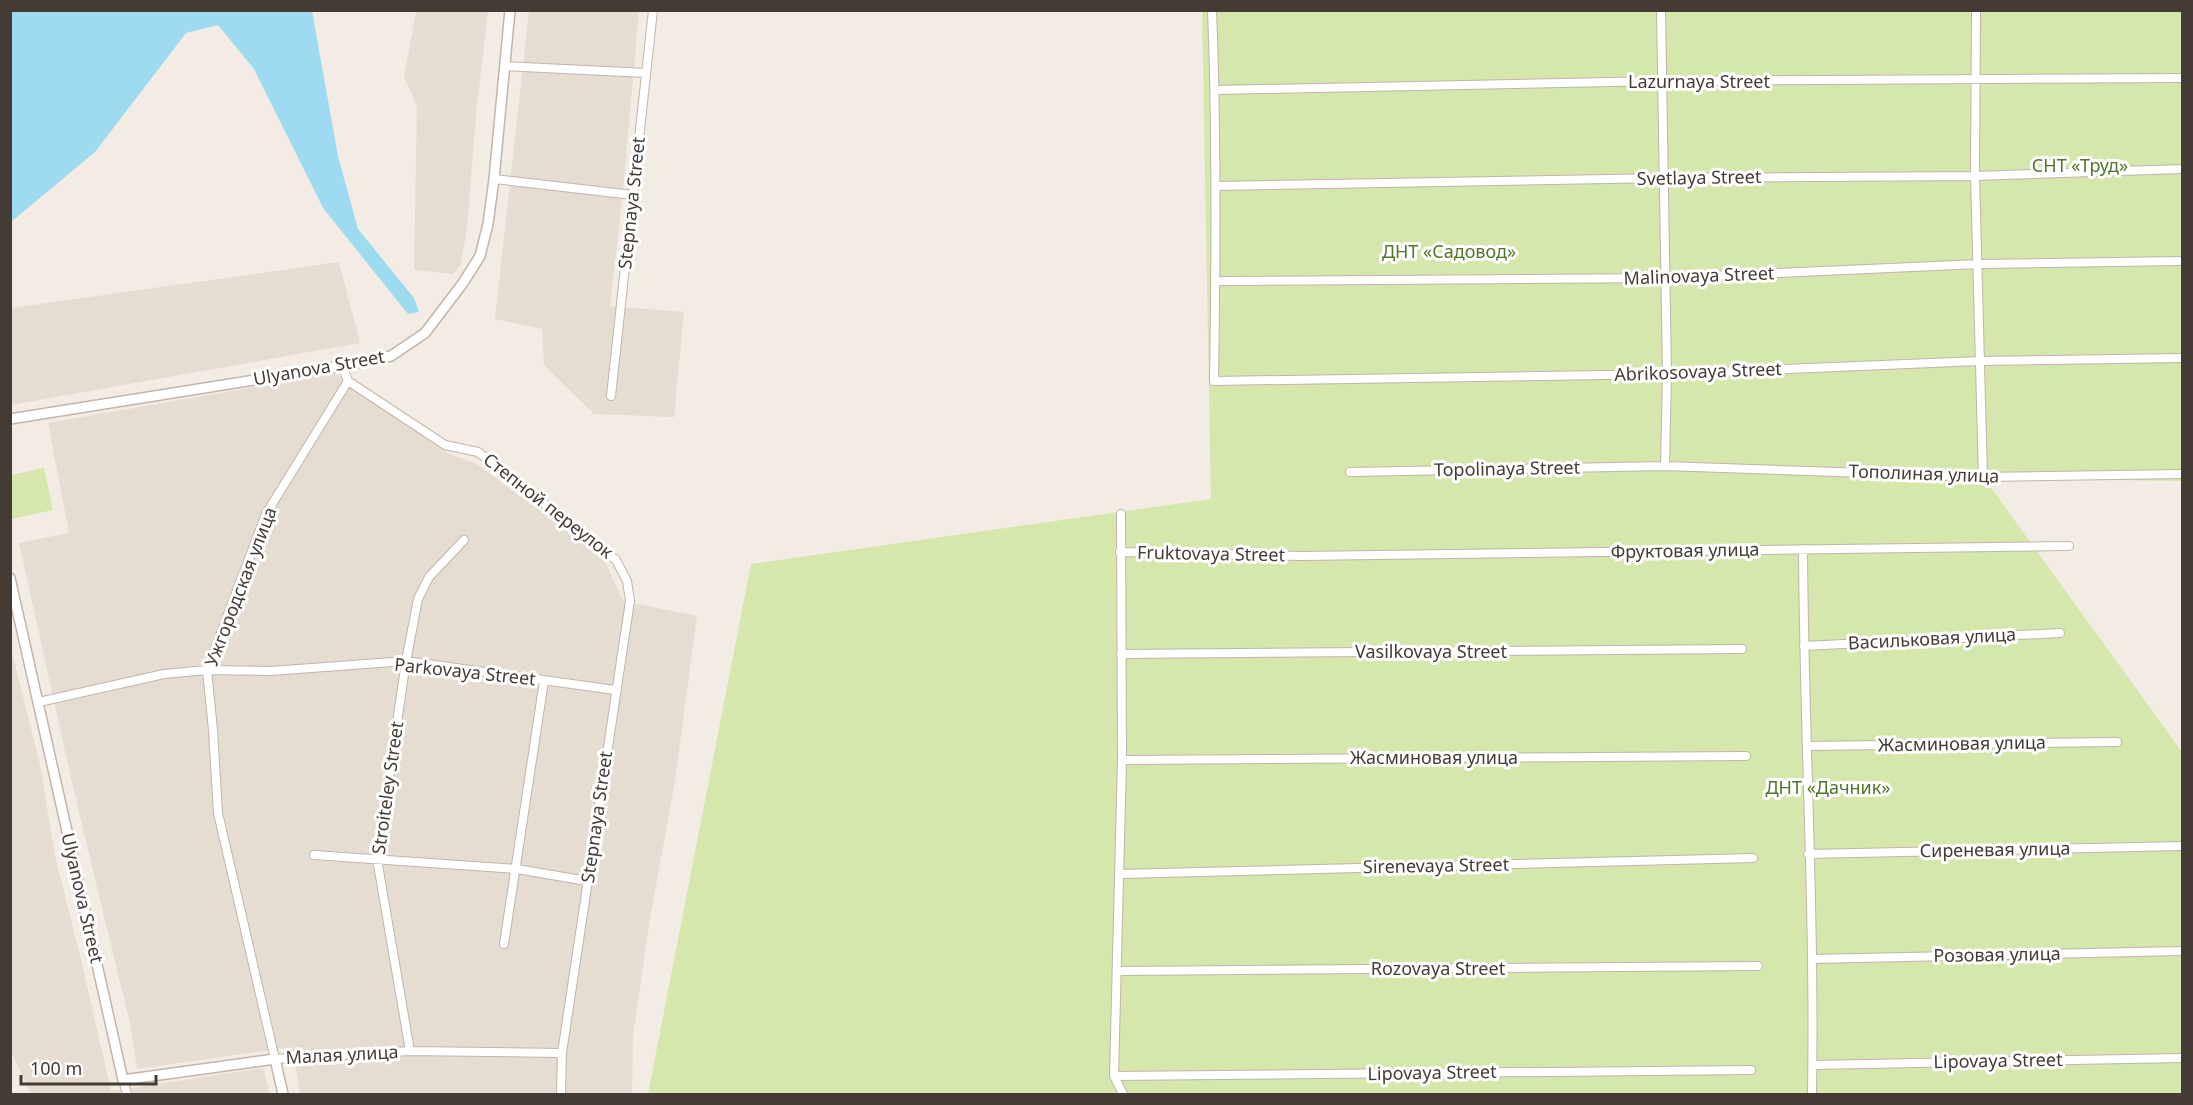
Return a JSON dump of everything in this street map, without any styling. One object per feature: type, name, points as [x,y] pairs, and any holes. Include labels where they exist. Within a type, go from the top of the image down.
[{"type":"street","name":"Ulyanova Street","points":[[10,419],[342,366],[391,356],[425,333],[463,283],[480,256],[488,224],[494,179],[510,10]]},
{"type":"street","name":"Stepnaya Street","points":[[610,396],[653,10]]},
{"type":"street","points":[[1212,10],[1215,90],[1216,281]]},
{"type":"street","points":[[1661,10],[1667,374],[1665,465]]},
{"type":"street","points":[[1976,10],[1975,176],[1983,477]]},
{"type":"street","points":[[505,66],[646,73]]},
{"type":"street","name":"Lazurnaya Street","points":[[1215,90],[1662,81],[2182,78]]},
{"type":"street","name":"Svetlaya Street","points":[[1216,186],[1664,178],[1975,176],[2182,169]]},
{"type":"street","points":[[494,179],[633,195]]},
{"type":"street","name":"Malinovaya Street","points":[[1216,281],[1665,278],[1979,264],[2182,261]]},
{"type":"street","name":"Abrikosovaya Street","points":[[1216,281],[1214,381],[1667,374],[1979,361],[2182,358]]},
{"type":"street","points":[[342,366],[348,381]]},
{"type":"street","name":"Степной переулок","points":[[348,381],[445,445],[478,452],[616,560],[627,581]]},
{"type":"street","name":"Ужгородская улица","points":[[283,1095],[218,813],[207,670],[266,514],[348,381]]},
{"type":"street","name":"Тополиная улица","points":[[1665,465],[1983,477],[2182,474]]},
{"type":"street","name":"Topolinaya Street","points":[[1350,472],[1665,465]]},
{"type":"street","points":[[1121,514],[1122,760],[1114,1076],[1123,1095]]},
{"type":"street","name":"Stroiteley Street","points":[[410,1051],[377,859],[406,661],[418,599],[429,577],[464,540]]},
{"type":"street","points":[[1812,1095],[1812,959],[1803,549],[2069,546]]},
{"type":"street","name":"Fruktovaya Street","points":[[1120,552],[1301,556],[1803,549]]},
{"type":"street","name":"Ulyanova Street","points":[[10,578],[127,1095]]},
{"type":"street","name":"Stepnaya Street","points":[[561,1095],[562,1053],[630,601],[627,581]]},
{"type":"street","name":"Васильковая улица","points":[[1804,646],[2060,633]]},
{"type":"street","name":"Vasilkovaya Street","points":[[1121,654],[1742,649]]},
{"type":"street","name":"Parkovaya Street","points":[[207,670],[271,671],[406,661],[615,690]]},
{"type":"street","points":[[39,702],[164,674],[207,670]]},
{"type":"street","points":[[504,944],[544,681]]},
{"type":"street","name":"Жасминовая улица","points":[[1808,746],[2117,742]]},
{"type":"street","name":"Жасминовая улица","points":[[1122,760],[1746,756]]},
{"type":"street","name":"Сиреневая улица","points":[[1808,854],[2182,846]]},
{"type":"street","points":[[314,855],[517,869],[587,881]]},
{"type":"street","name":"Sirenevaya Street","points":[[1119,874],[1753,858]]},
{"type":"street","name":"Розовая улица","points":[[1812,959],[2182,951]]},
{"type":"street","name":"Rozovaya Street","points":[[1118,971],[1758,966]]},
{"type":"street","name":"Малая улица","points":[[123,1080],[274,1059],[410,1051],[562,1053]]},
{"type":"street","name":"Lipovaya Street","points":[[1812,1065],[2182,1058]]},
{"type":"street","name":"Lipovaya Street","points":[[1114,1076],[1751,1070]]},
{"type":"shaded area","points":[[416,11],[488,11],[476,114],[467,229],[461,264],[453,274],[414,270],[417,106],[404,77]]},
{"type":"shaded area","points":[[529,11],[639,11],[610,306],[684,312],[674,417],[594,414],[544,365],[542,329],[495,319]]},
{"type":"shaded area","points":[[339,262],[360,343],[11,405],[11,308]]},
{"type":"shaded area","points":[[335,373],[449,454],[475,463],[602,555],[623,601],[697,616],[675,781],[650,918],[633,1036],[632,1094],[300,1094],[292,1047],[137,1069],[131,1028],[73,787],[19,543],[69,533],[48,423]]},
{"type":"shaded area","points":[[10,644],[40,765],[55,856],[111,1091],[263,1068],[270,1094],[31,1094],[10,1050]]},
{"type":"green space","name":"ДНТ «Дачник»","points":[[1202,11],[2182,11],[2182,481],[1984,478],[2182,752],[2182,1094],[648,1094],[751,564],[1211,499]]},
{"type":"green space","points":[[44,468],[53,510],[11,519],[11,475]]},
{"type":"water","points":[[11,10],[312,11],[338,156],[358,229],[414,298],[419,312],[408,314],[323,208],[254,69],[218,25],[186,33],[95,152],[11,222]]},
{"type":"park label","name":"СНТ «Труд»","points":[[2080,166]]},
{"type":"park label","name":"ДНТ «Садовод»","points":[[1449,252]]}]
